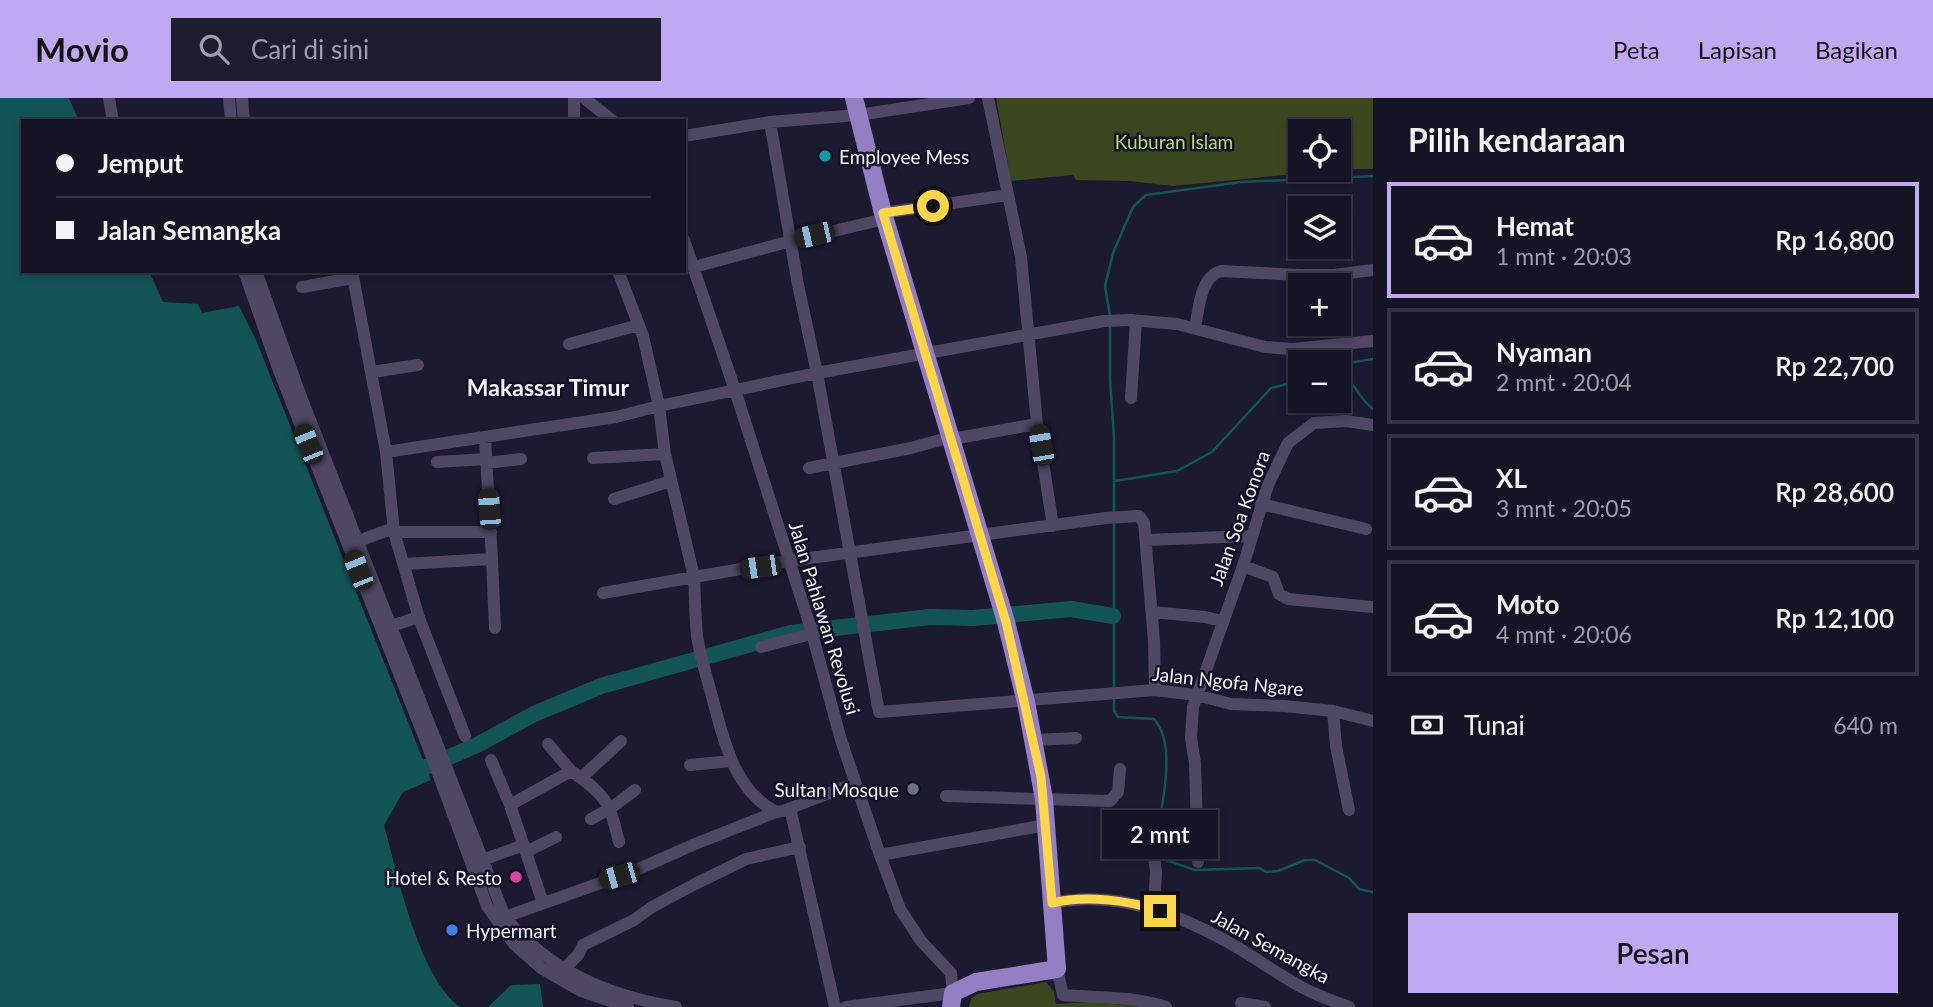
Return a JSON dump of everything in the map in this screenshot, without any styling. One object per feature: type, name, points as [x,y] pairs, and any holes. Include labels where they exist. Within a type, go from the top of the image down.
[{"type":"highway","points":[[856,106],[884,216],[1005,618],[1026,702],[1044,799],[1057,969],[976,982],[952,1000]]},
{"type":"street","points":[[109,98],[113,119]]},
{"type":"street","points":[[229,98],[231,119]]},
{"type":"street","points":[[242,98],[244,119]]},
{"type":"street","points":[[574,98],[574,119]]},
{"type":"street","points":[[584,98],[610,119]]},
{"type":"street","points":[[686,136],[856,106],[969,98]]},
{"type":"street","points":[[988,98],[1021,257],[1037,424],[1053,526]]},
{"type":"street","points":[[770,122],[879,712],[1026,702]]},
{"type":"street","points":[[694,267],[884,216],[1008,195]]},
{"type":"street","name":"Jalan Pahlawan Revolusi","points":[[686,245],[735,390],[811,631],[855,783],[880,855],[900,909],[911,928],[951,973]]},
{"type":"street","points":[[1195,327],[1206,282],[1213,273],[1221,271],[1334,275],[1373,270]]},
{"type":"street","points":[[245,273],[254,287],[491,901],[514,944],[559,970],[590,983],[676,1007]]},
{"type":"street","points":[[254,287],[256,273]]},
{"type":"street","points":[[619,273],[652,367],[665,454],[694,577],[700,652],[720,733],[735,770],[752,792],[776,812]]},
{"type":"street","points":[[302,287],[353,275],[386,452],[392,530],[418,617],[465,736]]},
{"type":"street","points":[[386,452],[616,417],[659,405],[817,373],[1109,321],[1195,327],[1265,347],[1292,349],[1373,341]]},
{"type":"street","points":[[1131,398],[1136,321]]},
{"type":"street","points":[[569,344],[639,325]]},
{"type":"street","points":[[278,351],[361,540],[391,626],[429,718],[434,748]]},
{"type":"street","points":[[372,372],[418,365]]},
{"type":"street","name":"Jalan Soa Konora","points":[[1198,862],[1195,763],[1191,738],[1196,695],[1243,566],[1261,504],[1281,456],[1295,436],[1314,423],[1322,421],[1373,425]]},
{"type":"street","points":[[809,468],[951,438],[1037,424]]},
{"type":"street","points":[[485,437],[495,628]]},
{"type":"street","points":[[593,458],[665,454]]},
{"type":"street","points":[[437,461],[521,459]]},
{"type":"street","points":[[614,499],[671,481]]},
{"type":"street","points":[[1261,504],[1366,529]]},
{"type":"street","points":[[603,593],[788,561],[849,555],[1106,518],[1139,516],[1144,523],[1146,540],[1155,690]]},
{"type":"street","points":[[361,540],[392,530],[491,532]]},
{"type":"street","points":[[1146,540],[1250,536]]},
{"type":"street","points":[[404,564],[492,559]]},
{"type":"street","points":[[1243,566],[1273,577],[1279,595],[1288,599],[1373,607]]},
{"type":"street","points":[[1152,612],[1222,621]]},
{"type":"street","points":[[391,626],[418,617]]},
{"type":"street","points":[[761,647],[811,631]]},
{"type":"street","name":"Jalan Ngofa Ngare","points":[[1026,702],[1155,690],[1196,695],[1231,704],[1333,711],[1373,721]]},
{"type":"street","points":[[1333,711],[1336,746],[1349,810]]},
{"type":"street","points":[[1034,740],[1076,738]]},
{"type":"street","points":[[510,805],[576,774],[621,741]]},
{"type":"street","points":[[548,744],[576,774],[595,787],[611,808],[619,842]]},
{"type":"street","points":[[491,760],[510,805],[543,903]]},
{"type":"street","points":[[690,765],[731,761]]},
{"type":"street","points":[[946,796],[1111,801],[1118,792],[1120,769]]},
{"type":"street","points":[[444,775],[482,860],[491,901],[523,939],[581,991],[628,1007]]},
{"type":"street","points":[[505,916],[634,871],[695,844],[855,783]]},
{"type":"street","points":[[591,819],[635,790]]},
{"type":"street","points":[[790,808],[835,1007]]},
{"type":"street","points":[[880,855],[1046,825]]},
{"type":"street","points":[[482,860],[556,837]]},
{"type":"street","points":[[1151,842],[1156,871],[1154,909]]},
{"type":"street","points":[[559,970],[578,955],[583,945],[634,920],[695,884],[746,859],[800,848]]},
{"type":"street","name":"Jalan Semangka","points":[[1052,903],[1106,901],[1135,903],[1154,909],[1219,937],[1308,990],[1349,1007]]},
{"type":"street","points":[[1057,969],[1063,995],[1126,998],[1166,1007]]},
{"type":"street","points":[[846,1007],[952,1000],[951,973],[976,982]]},
{"type":"street","points":[[1241,1003],[1265,1007]]},
{"type":"green space","name":"Kuburan Islam","points":[[996,98],[1373,98],[1373,169],[1351,169],[1351,119],[1288,119],[1288,175],[1173,186],[1130,181],[1076,180],[1073,175],[1011,181]]},
{"type":"green space","points":[[1046,982],[1054,992],[1056,1004],[1089,1002],[1147,1007],[969,1007],[971,999],[977,994]]},
{"type":"shaded area","points":[[0,98],[69,98],[78,119],[21,119],[21,273],[150,273],[163,302],[198,304],[202,313],[239,306],[256,340],[431,780],[403,792],[384,825],[421,949],[445,993],[460,1007],[0,1007]]},
{"type":"shaded area","points":[[540,984],[543,1007],[488,1007],[511,985]]},
{"type":"waterway","points":[[1110,316],[1105,286],[1113,253],[1133,207],[1146,195],[1241,182],[1373,176]]},
{"type":"waterway","points":[[1110,326],[1114,512]]},
{"type":"waterway","points":[[1351,363],[1373,359]]},
{"type":"waterway","points":[[1351,382],[1373,409]]},
{"type":"waterway","points":[[1115,481],[1177,471],[1212,452],[1271,388],[1288,384]]},
{"type":"waterway","points":[[1114,522],[1114,690]]},
{"type":"waterway","points":[[426,767],[477,745],[534,714],[601,686],[791,633],[930,617],[973,618],[1071,609],[1113,616]]},
{"type":"waterway","points":[[1114,697],[1114,711],[1118,717],[1154,719],[1161,731],[1165,746],[1166,779],[1157,843]]},
{"type":"waterway","points":[[1158,853],[1163,859],[1195,870],[1259,868],[1266,872],[1278,871],[1305,860],[1315,860],[1349,878],[1359,889],[1373,892]]},
{"type":"place","name":"Employee Mess","points":[[825,156]]},
{"type":"place","name":"Sultan Mosque","points":[[913,789]]},
{"type":"place","name":"Hotel & Resto","points":[[516,877]]},
{"type":"place","name":"Hypermart","points":[[452,930]]},
{"type":"district","name":"Makassar Timur","points":[[548,387]]},
{"type":"route","points":[[933,206],[883,213],[1006,622],[1026,702],[1041,777],[1052,903],[1080,900],[1135,903],[1160,911]]}]
